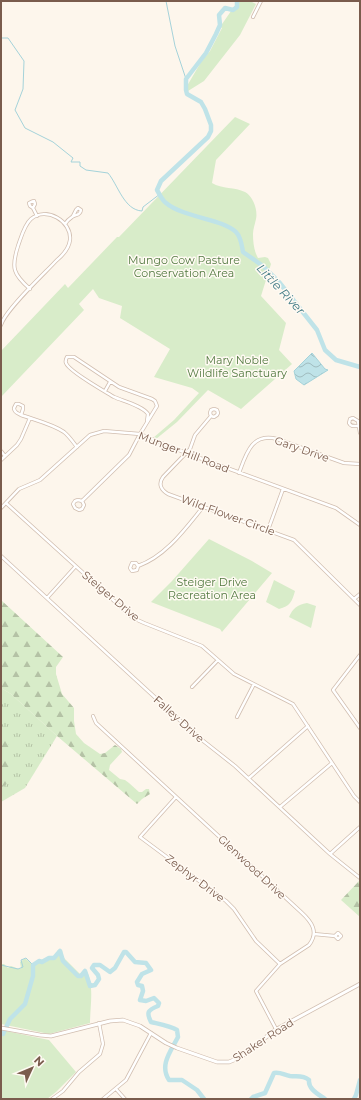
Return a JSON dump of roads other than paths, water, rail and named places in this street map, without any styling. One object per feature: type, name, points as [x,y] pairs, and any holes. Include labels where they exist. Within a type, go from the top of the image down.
[{"type":"street","points":[[253,17],[261,1]]},
{"type":"street","points":[[33,208],[36,216]]},
{"type":"street","points":[[1,324],[3,319],[68,248],[70,238],[65,224],[51,215],[44,214],[31,218],[27,224],[13,262],[17,275],[30,289]]},
{"type":"street","points":[[65,224],[73,216]]},
{"type":"street","points":[[82,501],[84,505],[82,509],[79,510],[75,508],[73,504],[75,501],[82,501],[126,459],[156,408],[156,404],[152,399],[119,387],[110,382],[74,357],[67,357],[65,361],[68,367],[88,382],[105,392],[144,409],[152,410],[156,408]]},
{"type":"street","points":[[105,392],[110,382]]},
{"type":"street","points":[[21,415],[23,406],[16,404],[14,410],[21,415],[61,430],[77,447]]},
{"type":"street","points":[[144,409],[148,414],[147,421]]},
{"type":"street","name":"Wild Flower Circle","points":[[211,416],[196,433],[191,448],[163,477],[160,483],[161,487],[168,494],[294,540],[360,605]]},
{"type":"street","points":[[1,460],[21,439],[30,418]]},
{"type":"street","points":[[358,426],[360,433]]},
{"type":"street","name":"Munger Hill Road","points":[[1,508],[19,489],[44,477],[90,435],[100,432],[140,434],[239,473],[339,509],[360,525]]},
{"type":"street","name":"Gary Drive","points":[[239,473],[250,447],[258,441],[268,438],[277,439],[344,463],[360,464]]},
{"type":"street","points":[[1,451],[5,456]]},
{"type":"street","points":[[268,530],[283,489]]},
{"type":"street","name":"Steiger Drive","points":[[6,503],[134,618],[202,646],[234,674],[293,704],[354,796],[360,802]]},
{"type":"street","points":[[138,566],[155,558],[165,549],[203,507]]},
{"type":"street","name":"Falley Drive","points":[[1,556],[197,736],[248,778],[330,854],[360,877]]},
{"type":"street","points":[[47,598],[75,566]]},
{"type":"street","points":[[354,599],[360,594]]},
{"type":"street","points":[[360,655],[333,690],[360,728]]},
{"type":"street","points":[[192,687],[218,660]]},
{"type":"street","points":[[237,717],[254,684]]},
{"type":"street","name":"Glenwood Drive","points":[[93,716],[96,723],[305,915],[311,922],[314,934]]},
{"type":"street","points":[[248,778],[308,726]]},
{"type":"street","points":[[280,807],[332,763]]},
{"type":"street","name":"Zephyr Drive","points":[[176,797],[140,837],[226,901],[234,909],[256,941],[280,964]]},
{"type":"street","points":[[330,854],[360,826]]},
{"type":"street","points":[[276,1029],[256,992],[280,964],[306,948],[312,941],[314,934],[335,936]]},
{"type":"street","name":"Shaker Road","points":[[4,1028],[51,1036],[114,1020],[126,1021],[137,1025],[174,1047],[217,1062],[231,1062],[241,1057],[276,1029],[360,984]]},
{"type":"street","points":[[52,1099],[100,1054],[103,1044],[99,1023]]},
{"type":"street","points":[[103,1099],[116,1089],[128,1076],[150,1033]]},
{"type":"street","points":[[116,1089],[125,1099]]},
{"type":"water","points":[[312,353],[325,369],[328,370],[304,385],[296,379],[294,371]]},
{"type":"waterway","name":"Little River","points":[[166,1],[175,46],[186,79]]},
{"type":"waterway","name":"Little River","points":[[237,1],[237,7],[233,10],[225,8],[219,15],[220,25],[216,34],[206,53],[186,79],[187,94],[201,102],[211,125],[211,131],[208,137],[161,181],[157,190],[163,200],[172,207],[185,213],[222,224],[238,234],[243,252],[263,266],[279,282],[317,330],[325,350],[336,360],[360,367]]},
{"type":"waterway","points":[[1,38],[8,38],[24,61],[23,89],[15,110],[25,128],[53,142],[73,158],[71,162],[80,162],[80,166],[86,170],[108,173],[126,202],[136,210],[142,211],[143,207],[160,194]]},
{"type":"waterway","points":[[1,1033],[3,1034],[10,1019],[25,1004],[33,976],[33,965],[39,961],[42,962],[49,958],[54,958],[60,951],[63,961],[78,976],[81,976],[85,971],[90,986],[95,985],[99,979],[98,975],[92,968],[94,965],[100,965],[110,972],[115,968],[124,952],[126,952],[135,962],[146,963],[151,970],[142,974],[137,982],[138,985],[142,986],[143,991],[140,1000],[146,1001],[154,998],[159,1003],[158,1006],[150,1010],[148,1014],[151,1022],[177,1030],[178,1037],[169,1053],[165,1069],[169,1080],[182,1080],[197,1090],[204,1099]]},
{"type":"waterway","points":[[1,965],[18,969],[23,967],[21,960],[26,958],[33,965]]},
{"type":"waterway","points":[[251,1099],[265,1093],[274,1073],[307,1078],[312,1089],[325,1099]]},
{"type":"waterway","points":[[354,1099],[360,1080]]},
{"type":"park label","name":"Mungo Cow Pasture Conservation Area","points":[[184,266]]},
{"type":"park label","name":"Mary Noble Wildlife Sanctuary","points":[[237,366]]},
{"type":"park label","name":"Steiger Drive Recreation Area","points":[[212,588]]}]
